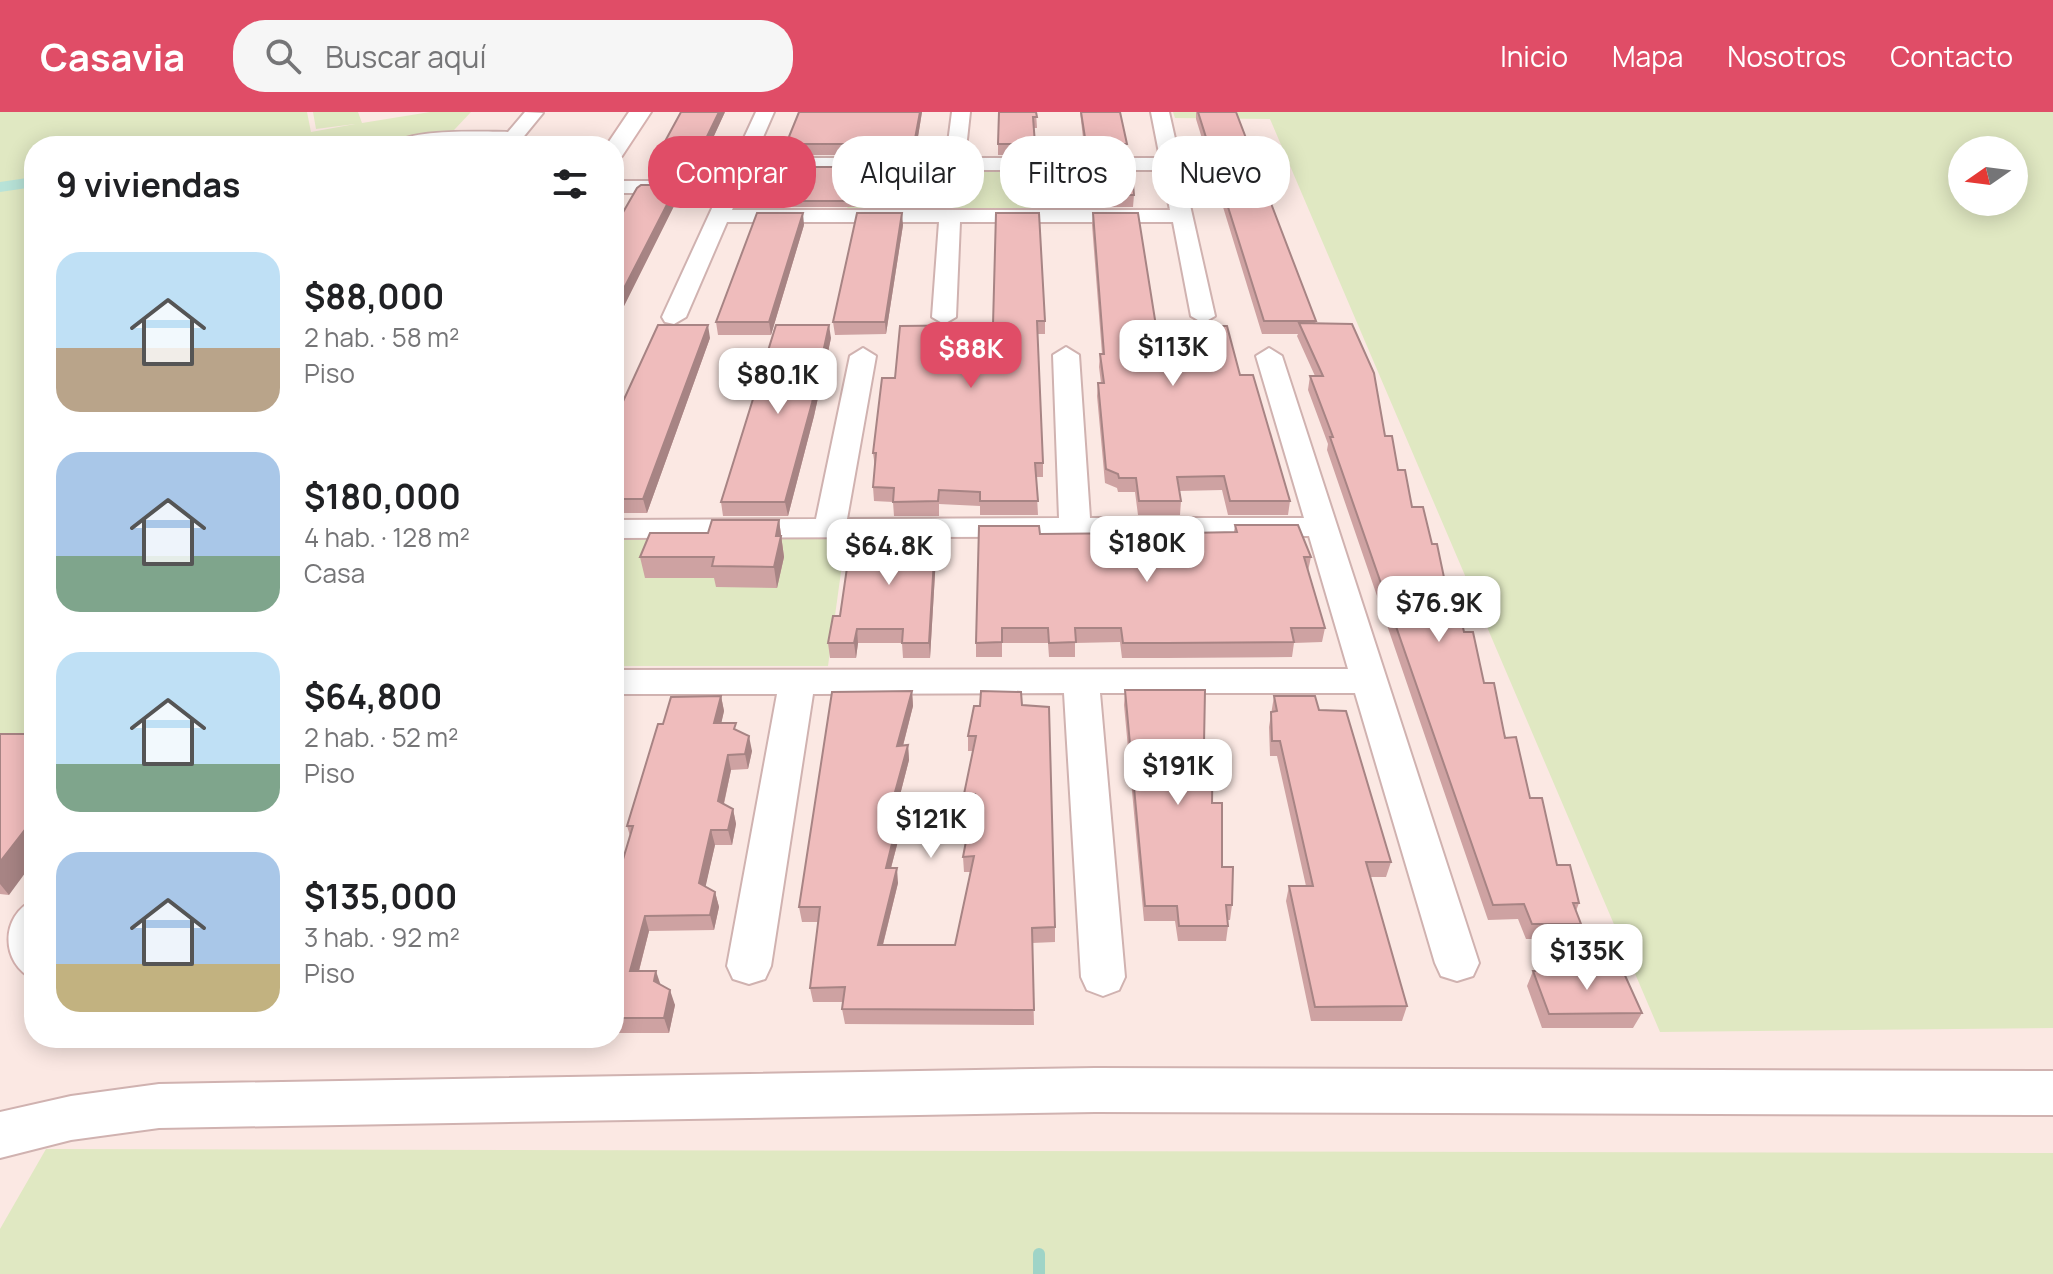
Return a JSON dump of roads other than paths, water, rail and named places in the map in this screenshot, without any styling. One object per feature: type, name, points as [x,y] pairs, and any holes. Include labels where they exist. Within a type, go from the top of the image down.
[{"type":"street","points":[[624,136],[640,112]]},
{"type":"street","points":[[754,136],[765,112]]},
{"type":"street","points":[[958,136],[961,112]]},
{"type":"street","points":[[1160,112],[1165,136]]},
{"type":"street","points":[[515,136],[534,113]]},
{"type":"street","points":[[984,164],[1152,164]]},
{"type":"street","points":[[624,187],[648,188]]},
{"type":"street","points":[[624,194],[648,193]]},
{"type":"street","points":[[674,317],[722,208]]},
{"type":"street","points":[[1180,208],[1203,316]]},
{"type":"street","points":[[719,216],[1182,216]]},
{"type":"street","points":[[944,317],[950,216]]},
{"type":"street","points":[[1066,355],[1075,528]]},
{"type":"street","points":[[830,528],[863,356]]},
{"type":"street","points":[[1269,356],[1457,963]]},
{"type":"street","points":[[624,529],[1323,527]]},
{"type":"street","points":[[749,966],[797,681]]},
{"type":"street","points":[[1081,681],[1103,977]]},
{"type":"street","points":[[624,682],[1370,681]]},
{"type":"street","points":[[0,1135],[71,1118],[175,1105],[1095,1090],[2053,1093]]},
{"type":"waterway","points":[[0,187],[24,183]]},
{"type":"waterway","points":[[1039,1254],[1039,1274]]}]
